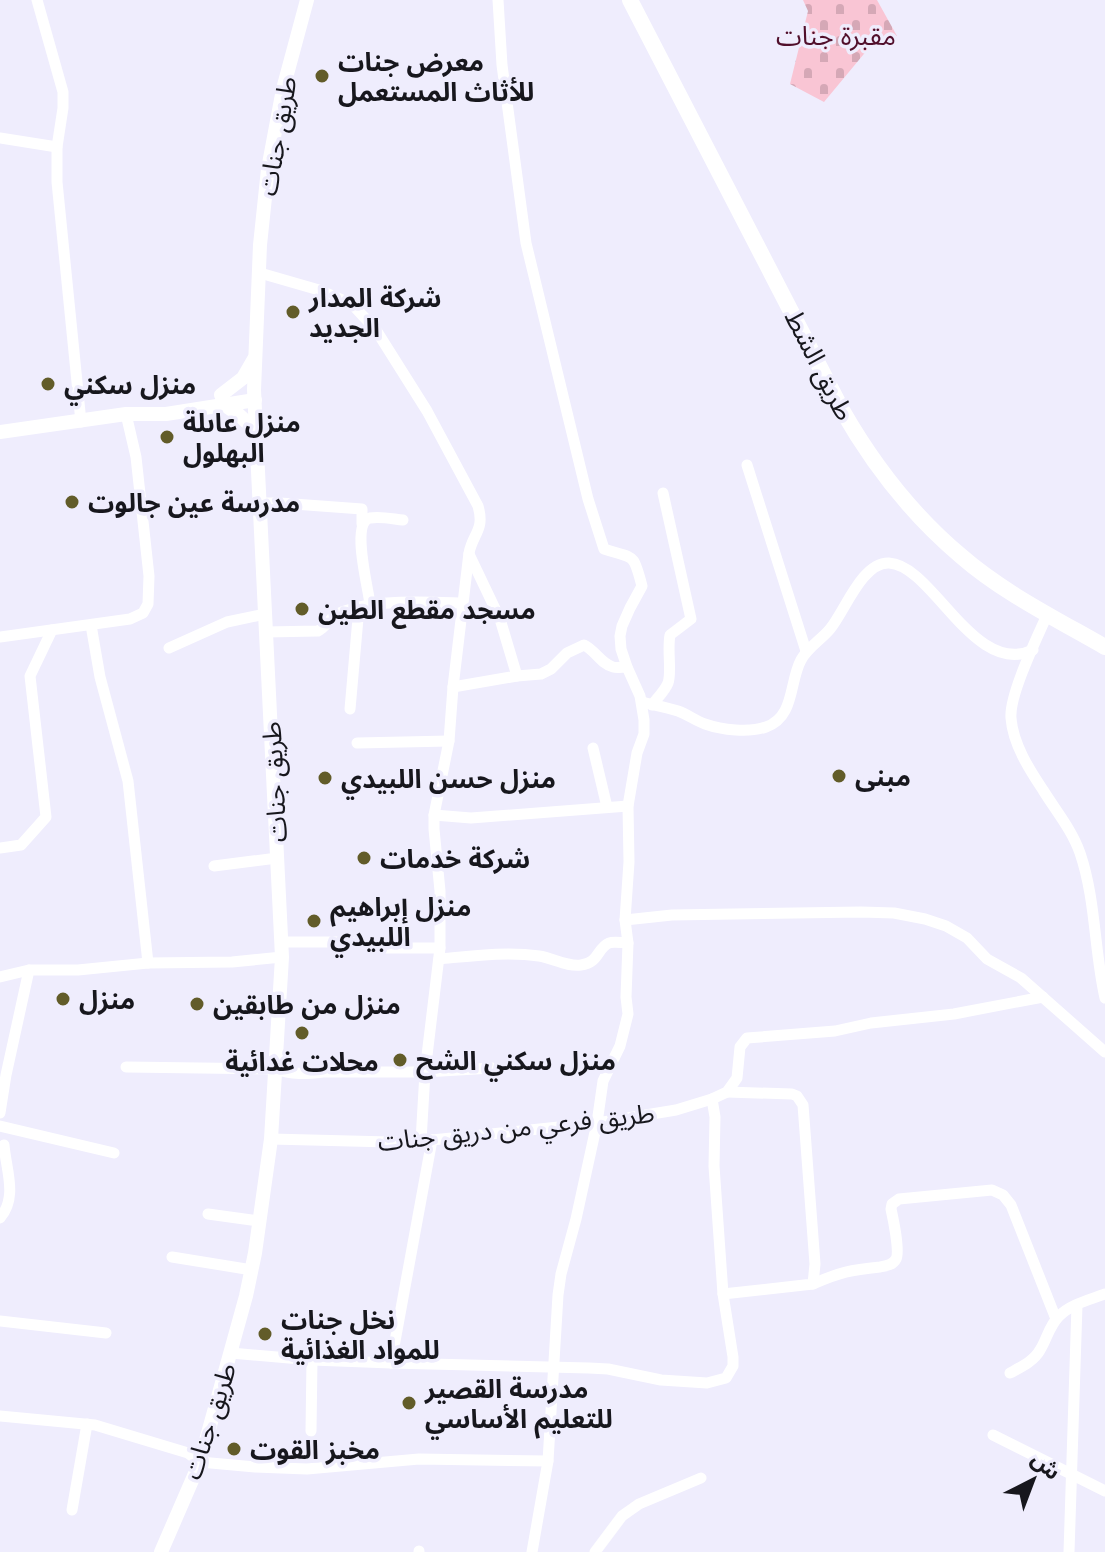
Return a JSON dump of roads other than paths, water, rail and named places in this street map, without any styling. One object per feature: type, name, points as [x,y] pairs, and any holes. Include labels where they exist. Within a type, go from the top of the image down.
[{"type":"main road","name":"طريق الشط","points":[[630,0],[842,410],[870,457],[906,503],[961,557],[1047,615],[1105,647]]},
{"type":"street","points":[[37,0],[63,92],[57,182],[81,422]]},
{"type":"street","name":"طريق جنات","points":[[161,1552],[200,1462],[231,1353],[252,1270],[271,1139],[282,950],[254,395],[268,169],[283,89],[307,0]]},
{"type":"street","points":[[498,0],[502,65],[526,243],[588,499],[604,549],[632,558],[642,586],[620,636],[627,667],[647,704],[644,734],[637,753],[628,806],[629,862],[625,920],[628,1014],[620,1046],[603,1081],[597,1123],[561,1274],[548,1461],[532,1552]]},
{"type":"street","points":[[0,138],[57,147]]},
{"type":"street","points":[[260,273],[319,290],[352,304],[376,330],[427,411],[481,516],[480,528],[470,546],[449,741],[434,815],[440,891],[440,954],[425,1072],[427,1141],[391,1363]]},
{"type":"street","points":[[222,400],[243,378],[256,355]]},
{"type":"street","points":[[0,432],[126,414],[166,414],[254,395]]},
{"type":"street","points":[[222,400],[256,431]]},
{"type":"street","points":[[0,637],[130,619],[143,613],[148,604],[149,576],[141,492],[126,414]]},
{"type":"street","points":[[747,465],[806,651]]},
{"type":"street","points":[[647,704],[666,688],[670,679],[670,635],[691,619],[663,493]]},
{"type":"street","points":[[261,503],[362,509],[361,542],[368,583],[350,709]]},
{"type":"street","points":[[362,524],[372,518],[403,520]]},
{"type":"street","points":[[469,553],[500,619],[517,676]]},
{"type":"street","points":[[647,704],[675,710],[706,725],[736,729],[763,728],[781,718],[788,707],[798,667],[806,651],[833,626],[862,578],[874,568],[888,563],[910,572],[964,627],[995,650],[1010,655],[1022,655],[1033,650]]},
{"type":"street","points":[[266,632],[318,631],[323,629],[332,615],[365,606],[463,603]]},
{"type":"street","points":[[169,648],[227,622],[265,614]]},
{"type":"street","points":[[1047,615],[1011,710],[1014,732],[1028,766],[1070,831],[1081,856],[1094,916],[1105,998]]},
{"type":"street","points":[[91,625],[100,677],[128,781],[148,963]]},
{"type":"street","points":[[0,848],[21,845],[46,817],[30,676],[52,630]]},
{"type":"street","points":[[453,687],[541,674],[567,653],[584,645],[611,667],[627,667]]},
{"type":"street","points":[[357,743],[449,741]]},
{"type":"street","points":[[593,748],[607,807]]},
{"type":"street","points":[[434,815],[471,818],[628,806]]},
{"type":"street","points":[[214,866],[277,858]]},
{"type":"street","points":[[625,920],[672,915],[894,913],[925,919],[967,938],[987,959],[1021,978],[1105,1052]]},
{"type":"street","points":[[1,973],[148,963],[232,962],[282,950],[355,942]]},
{"type":"street","points":[[378,948],[440,954],[523,954],[573,966],[591,963],[611,942],[628,943]]},
{"type":"street","points":[[0,1113],[29,970]]},
{"type":"street","points":[[727,1092],[737,1078],[740,1047],[747,1038],[835,1031],[871,1023],[954,1014],[1043,997]]},
{"type":"street","points":[[126,1067],[276,1069],[307,1074],[492,1068]]},
{"type":"street","points":[[727,1092],[792,1094],[803,1105],[815,1247],[813,1284]]},
{"type":"street","name":"طريق فرعي من دريق جنات","points":[[271,1139],[427,1141],[597,1123],[676,1110],[727,1092]]},
{"type":"street","points":[[231,1353],[312,1360],[608,1369],[661,1380],[707,1383],[726,1378],[733,1366],[733,1357],[723,1294],[712,1099]]},
{"type":"street","points":[[0,1126],[114,1153]]},
{"type":"street","points":[[0,1218],[6,1211],[11,1188],[4,1145]]},
{"type":"street","points":[[723,1294],[813,1284],[852,1269],[887,1266],[894,1262],[898,1254],[891,1209],[895,1201],[992,1190],[1003,1195],[1011,1205],[1056,1319]]},
{"type":"street","points":[[208,1214],[259,1221]]},
{"type":"street","points":[[172,1257],[252,1270]]},
{"type":"street","points":[[1010,1373],[1036,1356],[1062,1313],[1105,1294]]},
{"type":"street","points":[[1069,1552],[1077,1305]]},
{"type":"street","points":[[0,1321],[106,1333]]},
{"type":"street","points":[[311,1431],[312,1360]]},
{"type":"street","points":[[0,1416],[87,1424],[188,1453],[200,1462],[255,1467],[307,1469],[419,1459],[548,1461]]},
{"type":"street","points":[[72,1510],[87,1424]]},
{"type":"street","points":[[993,1435],[1105,1491]]},
{"type":"street","points":[[595,1552],[622,1516],[639,1504],[701,1478]]},
{"type":"place","name":"معرض جنات للأثاث المستعمل","points":[[322,76]]},
{"type":"place","name":"شركة المدار الجديد","points":[[293,312]]},
{"type":"place","name":"منزل سكني","points":[[48,384]]},
{"type":"place","name":"منزل عاىلة البهلول","points":[[167,437]]},
{"type":"place","name":"مدرسة عين جالوت","points":[[72,502]]},
{"type":"place","name":"مسجد مقطع الطين","points":[[302,609]]},
{"type":"place","name":"مبنى","points":[[839,776]]},
{"type":"place","name":"منزل حسن اللبيدي","points":[[325,778]]},
{"type":"place","name":"شركة خدمات","points":[[364,858]]},
{"type":"place","name":"منزل إبراهيم اللبيدي","points":[[314,921]]},
{"type":"place","name":"منزل","points":[[63,999]]},
{"type":"place","name":"منزل من طابقين","points":[[197,1004]]},
{"type":"place","name":"محلات غدائية","points":[[302,1033]]},
{"type":"place","name":"منزل سكني الشح","points":[[400,1060]]},
{"type":"place","name":"نخل جنات للمواد الغذائية","points":[[265,1334]]},
{"type":"place","name":"مدرسة القصير للتعليم الأساسي","points":[[409,1403]]},
{"type":"place","name":"مخبز القوت","points":[[234,1449]]},
{"type":"park label","name":"مقبرة جنات","points":[[836,35]]}]
